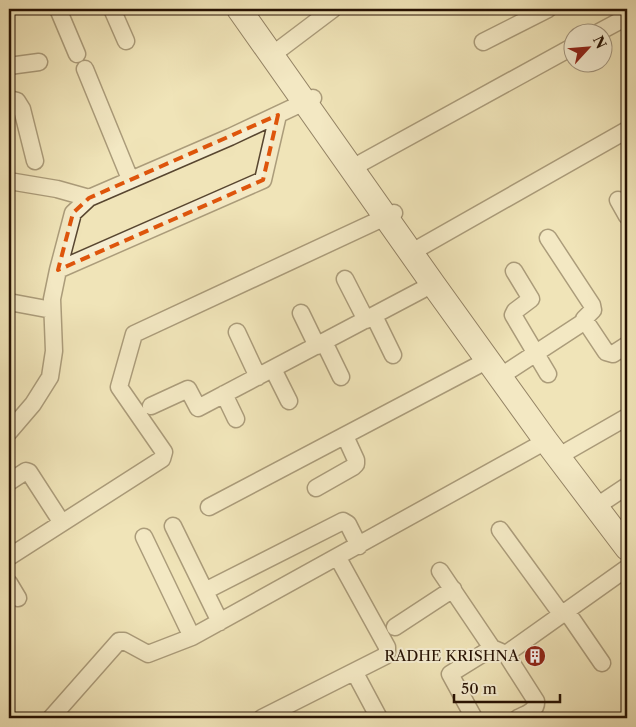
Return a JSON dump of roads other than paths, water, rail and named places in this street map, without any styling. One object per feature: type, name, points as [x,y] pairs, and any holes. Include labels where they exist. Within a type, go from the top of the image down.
[{"type":"main road","points":[[239,9],[310,100],[390,215],[433,284],[556,446],[627,548]]},
{"type":"main road","points":[[250,9],[280,49],[310,100]]},
{"type":"main road","points":[[390,215],[419,248],[497,366]]},
{"type":"main road","points":[[556,446],[603,502],[627,535]]},
{"type":"street","points":[[58,9],[77,54]]},
{"type":"street","points":[[112,9],[126,41]]},
{"type":"street","points":[[280,49],[334,9]]},
{"type":"street","points":[[483,42],[538,11]]},
{"type":"street","points":[[614,24],[627,17]]},
{"type":"street","points":[[356,166],[564,52]]},
{"type":"street","points":[[9,66],[39,62]]},
{"type":"street","points":[[85,69],[130,179]]},
{"type":"street","points":[[9,99],[17,101],[22,109],[35,161]]},
{"type":"street","points":[[9,432],[33,404],[50,377],[54,351],[52,299],[73,213],[89,198],[310,100]]},
{"type":"street","points":[[58,270],[262,180],[278,115]]},
{"type":"street","points":[[419,248],[627,130]]},
{"type":"street","points":[[9,181],[57,189],[89,198]]},
{"type":"street","points":[[618,200],[627,216]]},
{"type":"street","points":[[9,557],[164,456],[164,452],[119,387],[134,334],[390,215]]},
{"type":"street","points":[[209,507],[346,436],[497,366],[535,354],[585,321],[585,317],[593,310],[592,305],[548,238]]},
{"type":"street","points":[[514,271],[531,299],[515,311],[513,316],[548,374]]},
{"type":"street","points":[[346,278],[393,355]]},
{"type":"street","points":[[151,406],[187,389],[190,390],[198,408],[433,284]]},
{"type":"street","points":[[9,302],[52,310]]},
{"type":"street","points":[[301,313],[341,377]]},
{"type":"street","points":[[585,321],[608,354],[612,354],[627,344]]},
{"type":"street","points":[[236,332],[258,377]]},
{"type":"street","points":[[273,369],[289,402]]},
{"type":"street","points":[[224,394],[236,419]]},
{"type":"street","points":[[51,718],[119,642],[124,641],[148,654],[192,637],[359,546],[556,446],[627,417]]},
{"type":"street","points":[[316,488],[353,468],[356,464],[346,436]]},
{"type":"street","points":[[9,482],[28,471],[62,523]]},
{"type":"street","points":[[603,502],[627,486]]},
{"type":"street","points":[[206,591],[344,520],[359,546]]},
{"type":"street","points":[[173,526],[220,622]]},
{"type":"street","points":[[500,530],[602,663]]},
{"type":"street","points":[[144,537],[192,637]]},
{"type":"street","points":[[262,718],[354,673],[385,656],[387,652],[387,647],[338,558]]},
{"type":"street","points":[[474,718],[450,674],[499,651],[564,614],[627,568]]},
{"type":"street","points":[[440,571],[536,701],[537,706],[534,710],[518,718]]},
{"type":"street","points":[[9,583],[18,598]]},
{"type":"street","points":[[395,628],[453,589]]},
{"type":"street","points":[[354,673],[379,718]]},
{"type":"place","name":"RADHE KRISHNA","points":[[535,656]]}]
